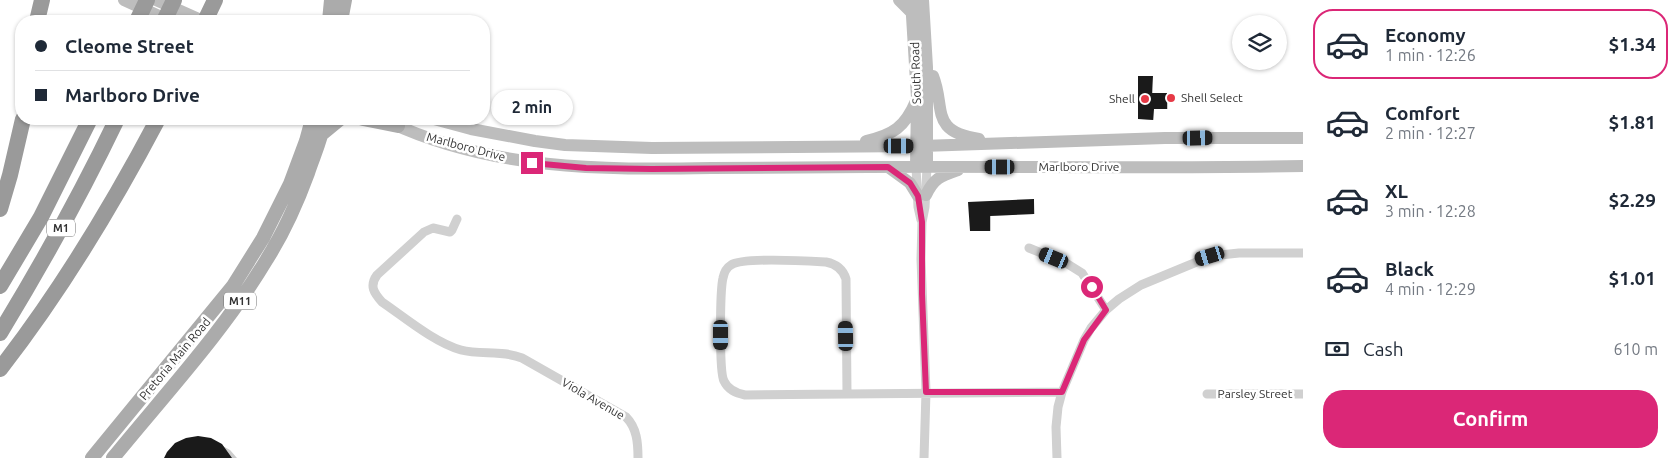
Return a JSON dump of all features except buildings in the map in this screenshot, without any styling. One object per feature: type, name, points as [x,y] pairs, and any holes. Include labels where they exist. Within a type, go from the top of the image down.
[{"type":"highway","points":[[36,0],[37,15]]},
{"type":"highway","points":[[38,15],[42,0]]},
{"type":"highway","points":[[140,15],[147,0]]},
{"type":"highway","points":[[167,15],[174,0]]},
{"type":"highway","points":[[207,15],[215,0]]},
{"type":"highway","points":[[0,209],[22,125]]},
{"type":"highway","name":"M1","points":[[0,286],[41,217],[87,125]]},
{"type":"highway","name":"M1","points":[[0,333],[34,278],[114,125]]},
{"type":"highway","points":[[0,369],[25,336],[91,236],[155,125]]},
{"type":"main road","points":[[124,0],[157,15]]},
{"type":"main road","points":[[156,0],[190,15]]},
{"type":"main road","points":[[330,15],[331,0]]},
{"type":"main road","points":[[342,15],[345,0]]},
{"type":"main road","points":[[899,0],[912,6]]},
{"type":"main road","name":"South Road","points":[[923,0],[927,68],[923,146]]},
{"type":"main road","name":"South Road","points":[[912,6],[917,98],[923,146]]},
{"type":"main road","points":[[927,68],[934,80],[941,115],[953,131],[966,136],[1004,143]]},
{"type":"main road","points":[[844,146],[882,137],[894,131],[908,117],[917,98]]},
{"type":"main road","points":[[305,125],[306,142]]},
{"type":"main road","name":"Pretoria Main Road","points":[[92,458],[229,294],[263,238],[290,184],[310,125]]},
{"type":"main road","points":[[393,125],[398,126]]},
{"type":"main road","name":"Marlboro Drive","points":[[458,125],[502,136],[565,145],[652,148],[923,146],[1164,138],[1303,138]]},
{"type":"main road","name":"Pretoria Main Road","points":[[113,458],[198,356],[252,284],[284,230],[300,195],[324,126]]},
{"type":"main road","name":"Marlboro Drive","points":[[398,126],[438,142],[482,154],[558,166],[652,169],[888,167],[1214,168],[1303,166]]},
{"type":"main road","points":[[922,167],[923,146]]},
{"type":"main road","points":[[888,167],[910,183],[922,196],[934,182],[944,175],[965,167]]},
{"type":"street","points":[[922,167],[922,196],[926,207],[922,222],[922,294],[926,392],[924,458]]},
{"type":"street","name":"Viola Avenue","points":[[457,219],[451,231],[432,228],[424,232],[377,275],[373,281],[374,293],[382,302],[413,324],[454,348],[475,352],[510,354],[522,358],[626,417],[634,427],[638,458]]},
{"type":"street","points":[[1029,248],[1066,263],[1082,273],[1106,310]]},
{"type":"street","points":[[1057,458],[1056,427],[1062,392],[1084,340],[1106,310],[1129,291],[1210,256],[1239,253],[1303,253]]},
{"type":"street","points":[[847,394],[846,279],[842,270],[833,263],[826,262],[744,261],[730,265],[725,272],[721,286],[721,375],[728,388],[734,392],[745,395],[1062,392]]},
{"type":"street","name":"Parsley Street","points":[[1208,394],[1303,394]]},
{"type":"place","name":"Shell Select","points":[[1171,98]]},
{"type":"place","name":"Shell","points":[[1145,99]]},
{"type":"route","points":[[532,163],[586,168],[652,169],[888,167],[910,183],[918,196],[918,207],[922,222],[922,294],[926,392],[1062,392],[1084,340],[1106,310],[1092,287]]}]
